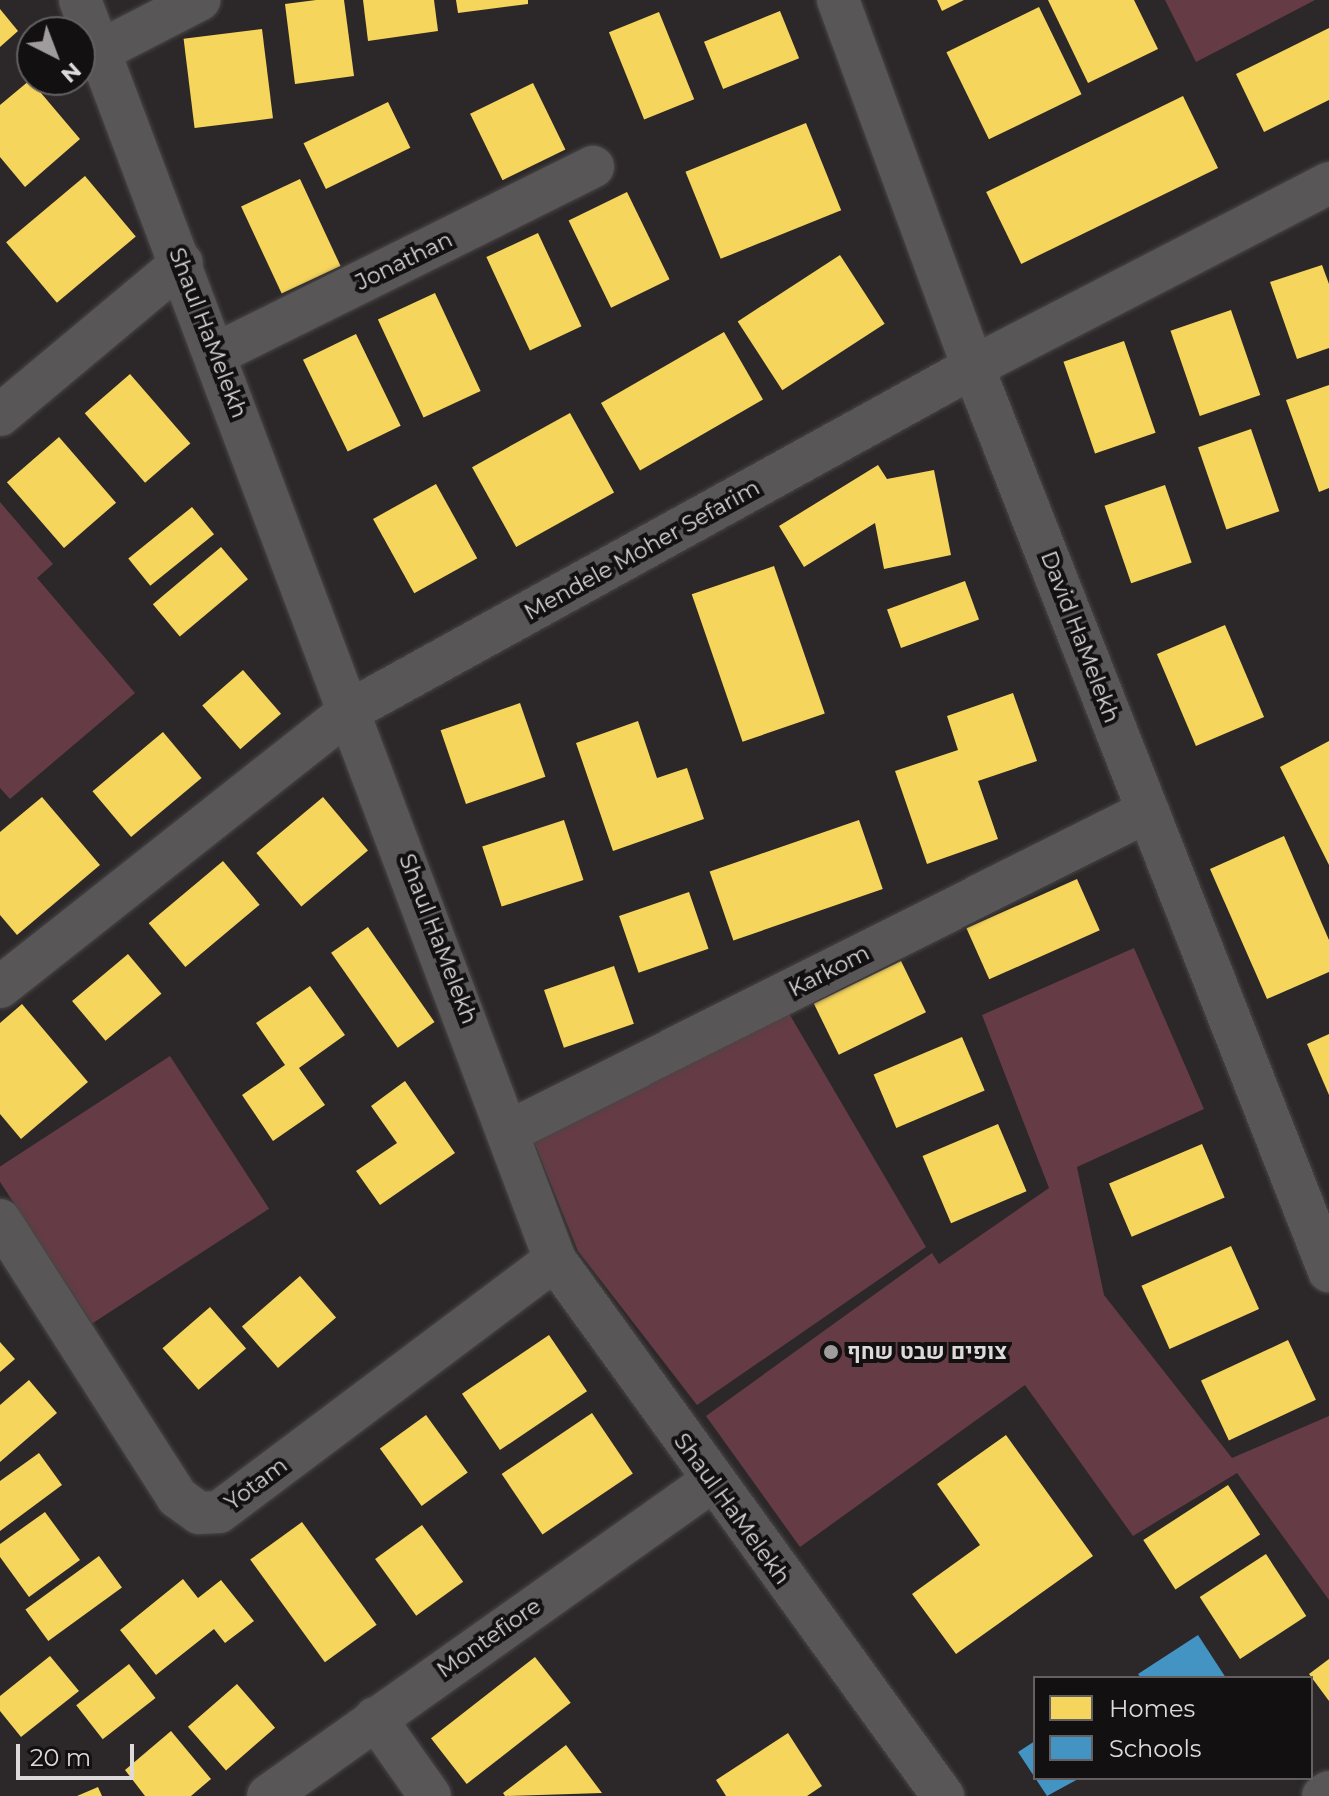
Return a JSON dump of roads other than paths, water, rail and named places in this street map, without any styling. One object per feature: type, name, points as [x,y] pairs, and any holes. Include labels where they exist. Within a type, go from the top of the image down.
[{"type":"street","name":"Shaul HaMelekh","points":[[80,0],[510,1131],[555,1260],[711,1482],[943,1796]]},
{"type":"street","points":[[98,52],[199,0]]},
{"type":"street","name":"David HaMelekh","points":[[838,0],[973,367],[1329,1271]]},
{"type":"street","name":"Jonathan","points":[[216,354],[593,167]]},
{"type":"street","name":"Mendele Moher Sefarim","points":[[0,987],[351,710],[973,367],[1329,183]]},
{"type":"street","points":[[0,415],[182,263]]},
{"type":"street","name":"Karkom","points":[[510,1131],[1148,811]]},
{"type":"street","name":"Yotam","points":[[0,1220],[177,1497],[199,1513],[219,1512],[555,1260]]},
{"type":"street","name":"Montefiore","points":[[268,1796],[711,1482]]},
{"type":"street","points":[[375,1718],[430,1796]]},
{"type":"street","points":[[1323,1796],[1329,1792]]},
{"type":"place","name":"צופים שבט שחף","points":[[831,1352]]}]
